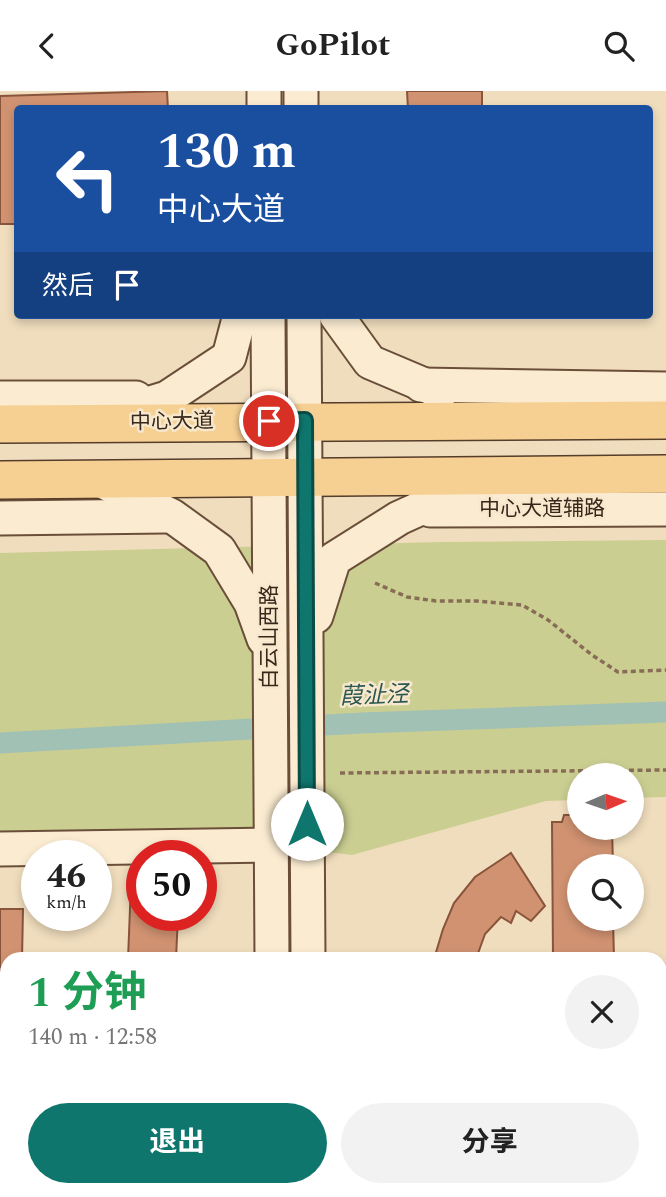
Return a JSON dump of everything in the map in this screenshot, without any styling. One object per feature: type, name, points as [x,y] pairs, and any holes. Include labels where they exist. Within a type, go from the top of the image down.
[{"type":"main road","points":[[86,423],[167,398],[229,357],[239,319]]},
{"type":"main road","name":"白云山西路","points":[[268,319],[272,952]]},
{"type":"main road","name":"白云山西路","points":[[304,319],[308,952]]},
{"type":"main road","name":"中心大道","points":[[339,319],[370,362],[511,420]]},
{"type":"main road","points":[[421,384],[666,389]]},
{"type":"main road","points":[[0,398],[167,398]]},
{"type":"main road","name":"中心大道","points":[[0,423],[666,420]]},
{"type":"main road","points":[[0,481],[666,474]]},
{"type":"main road","points":[[306,649],[334,559],[399,518],[489,477]]},
{"type":"main road","points":[[100,479],[172,516],[219,550],[251,603],[271,671]]},
{"type":"main road","name":"中心大道辅路","points":[[417,510],[666,509]]},
{"type":"main road","points":[[0,518],[172,516]]},
{"type":"main road","points":[[0,849],[272,845]]},
{"type":"path","points":[[375,583],[417,599],[522,605],[548,619],[592,655],[618,672],[666,670]]},
{"type":"path","points":[[340,773],[666,770]]},
{"type":"green space","points":[[666,540],[666,797],[644,798],[644,763],[567,763],[567,800],[546,801],[352,855],[272,845],[217,846],[217,840],[126,840],[126,847],[112,847],[112,840],[21,840],[21,849],[0,849],[0,553],[440,542]]},
{"type":"building","points":[[167,91],[168,105],[14,105],[14,224],[0,224],[0,96]]},
{"type":"building","points":[[407,91],[482,91],[482,105],[408,105]]},
{"type":"building","points":[[564,815],[567,815],[567,840],[612,840],[613,854],[567,854],[567,931],[613,931],[614,952],[553,952],[552,822],[562,822]]},
{"type":"building","points":[[511,853],[545,906],[531,921],[516,911],[511,923],[501,917],[485,934],[479,952],[436,952],[454,903],[475,877]]},
{"type":"building","points":[[0,909],[21,909],[22,952],[0,952]]},
{"type":"building","points":[[129,931],[177,931],[176,952],[128,952]]},
{"type":"waterway","name":"葭沚泾","points":[[0,743],[362,723],[666,712]]},
{"type":"route","points":[[269,421],[305,420],[307,824]]}]
